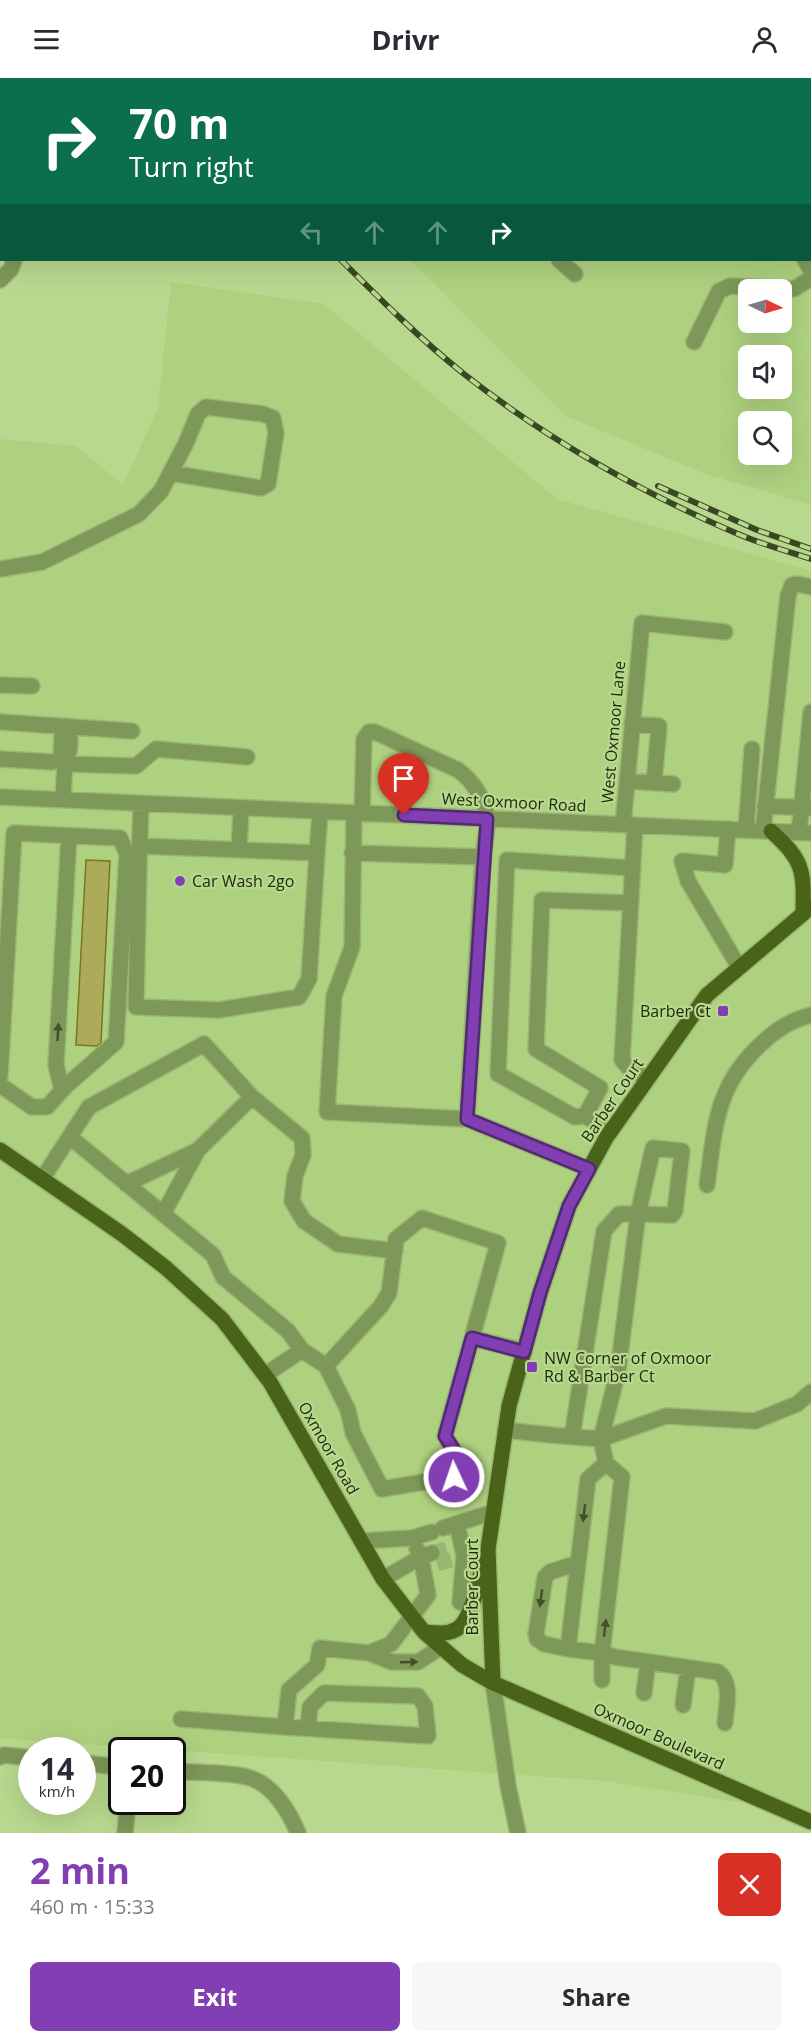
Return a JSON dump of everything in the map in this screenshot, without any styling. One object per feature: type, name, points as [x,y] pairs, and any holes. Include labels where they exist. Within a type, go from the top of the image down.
[{"type":"main road","points":[[767,831],[787,846],[800,862],[808,910]]},
{"type":"main road","name":"Barber Court","points":[[493,1683],[487,1552],[509,1406],[540,1293],[569,1206],[611,1131],[707,995],[808,910]]},
{"type":"main road","name":"Oxmoor Road","points":[[0,1150],[122,1233],[166,1268],[222,1319],[265,1375],[383,1579],[424,1632],[462,1665],[493,1683]]},
{"type":"main road","points":[[424,1632],[445,1633],[459,1628],[470,1613],[487,1552]]},
{"type":"main road","name":"Oxmoor Boulevard","points":[[493,1683],[811,1822]]},
{"type":"street","points":[[0,280],[11,269],[14,261]]},
{"type":"street","points":[[560,261],[575,274]]},
{"type":"street","points":[[694,342],[718,291],[730,286],[794,289],[811,278]]},
{"type":"street","points":[[0,569],[42,562],[139,514],[161,491],[198,414],[206,407],[263,414],[273,418],[276,433],[268,484],[261,488],[171,473]]},
{"type":"street","points":[[767,831],[765,806],[788,596],[792,585],[811,587]]},
{"type":"street","name":"West Oxmoor Lane","points":[[647,1079],[630,1070],[622,1060],[633,868],[627,781],[642,623],[724,632]]},
{"type":"street","points":[[0,685],[32,686]]},
{"type":"street","points":[[805,833],[811,712]]},
{"type":"street","points":[[0,722],[132,731]]},
{"type":"street","points":[[632,724],[659,726],[654,783]]},
{"type":"street","points":[[63,800],[61,762],[69,754],[70,734],[66,726]]},
{"type":"street","points":[[467,1119],[487,819],[481,799],[470,779],[458,770],[375,732],[369,732],[364,739],[352,853],[352,947],[334,996],[327,1112],[467,1119],[589,1169]]},
{"type":"street","points":[[0,759],[136,766],[156,749],[247,757]]},
{"type":"street","points":[[746,830],[752,749]]},
{"type":"street","points":[[627,781],[673,784]]},
{"type":"street","name":"West Oxmoor Road","points":[[0,797],[805,833]]},
{"type":"street","points":[[141,804],[136,1007],[219,1010],[299,997],[309,979],[320,812]]},
{"type":"street","points":[[765,806],[806,807]]},
{"type":"street","points":[[239,850],[242,808]]},
{"type":"street","points":[[728,829],[725,865],[682,861],[688,882],[739,967]]},
{"type":"street","points":[[0,1077],[14,833],[120,838],[127,854],[116,1042],[62,1090],[47,1107],[32,1107],[0,1085]]},
{"type":"street","points":[[62,1090],[56,1065],[69,836]]},
{"type":"street","points":[[140,846],[317,853]]},
{"type":"street","points":[[352,853],[483,857]]},
{"type":"street","points":[[611,1131],[585,1116],[575,1117],[498,1074],[507,861],[633,868]]},
{"type":"street","points":[[585,1116],[600,1088],[536,1049],[542,900],[630,903]]},
{"type":"street","points":[[707,1185],[716,1124],[726,1088],[744,1060],[774,1032],[802,1017],[811,1015]]},
{"type":"street","points":[[42,1179],[89,1107],[204,1044],[252,1097],[302,1138],[303,1155],[295,1176],[292,1201],[304,1221],[338,1244],[395,1251]]},
{"type":"street","points":[[163,1214],[198,1150],[252,1097]]},
{"type":"street","points":[[70,1137],[213,1255],[224,1277],[288,1331],[302,1350],[326,1366],[348,1410],[353,1433],[382,1489],[454,1477],[455,1452],[445,1436],[498,1243],[422,1218],[396,1239],[390,1293],[386,1300],[326,1366]]},
{"type":"street","points":[[572,1437],[603,1231],[619,1214],[638,1214],[667,1216],[675,1211],[682,1151],[656,1148],[651,1151],[638,1214],[620,1359],[601,1439],[606,1463],[622,1477],[602,1653],[602,1680]]},
{"type":"street","points":[[126,1184],[198,1150]]},
{"type":"street","points":[[472,1338],[524,1352]]},
{"type":"street","points":[[265,1375],[302,1350]]},
{"type":"street","points":[[506,1430],[601,1439],[666,1416],[755,1421],[797,1404],[811,1392]]},
{"type":"street","points":[[568,1649],[588,1479],[606,1463]]},
{"type":"street","points":[[361,1541],[412,1538],[494,1512]]},
{"type":"street","points":[[444,1528],[460,1551],[460,1602],[471,1606]]},
{"type":"street","points":[[369,1653],[391,1644],[428,1595],[428,1561],[412,1538]]},
{"type":"street","points":[[460,1551],[487,1552]]},
{"type":"street","points":[[383,1579],[428,1561]]},
{"type":"street","points":[[578,1563],[550,1572],[545,1577],[537,1639],[544,1644],[568,1649],[718,1672],[722,1675],[727,1690],[724,1723]]},
{"type":"street","points":[[285,1727],[288,1690],[317,1665],[320,1648],[369,1653],[392,1662],[418,1662],[441,1647]]},
{"type":"street","points":[[644,1693],[648,1662]]},
{"type":"street","points":[[683,1705],[688,1668]]},
{"type":"street","points":[[493,1683],[508,1786],[518,1833]]},
{"type":"street","points":[[180,1719],[285,1727],[428,1736],[425,1706],[418,1696],[324,1693],[310,1707],[308,1728]]},
{"type":"street","points":[[0,1757],[4,1755],[18,1756]]},
{"type":"street","points":[[186,1772],[248,1777],[268,1788],[289,1811],[298,1833]]},
{"type":"street","points":[[125,1833],[127,1815]]},
{"type":"shaded area","points":[[412,261],[811,261],[811,505],[706,474],[566,416]]},
{"type":"shaded area","points":[[171,282],[324,304],[557,499],[811,571],[811,1814],[605,1781],[186,1751],[186,1737],[108,1737],[108,1746],[96,1745],[96,1737],[0,1738],[0,439],[76,446],[123,485],[158,408]]},
{"type":"building","points":[[86,860],[110,861],[101,1043],[97,1046],[76,1045]]},
{"type":"tunnel","points":[[432,1553],[455,1546]]},
{"type":"tunnel","points":[[437,1564],[458,1558]]},
{"type":"railway","points":[[342,261],[448,361],[495,398],[561,442],[630,482],[702,518],[756,541],[811,559]]},
{"type":"railway","points":[[658,486],[757,530],[811,549]]},
{"type":"place","name":"Car Wash 2go","points":[[180,881]]},
{"type":"place","name":"Barber Ct","points":[[723,1011]]},
{"type":"place","name":"NW Corner of Oxmoor Rd & Barber Ct","points":[[532,1367]]},
{"type":"route","points":[[404,815],[487,819],[467,1119],[589,1169],[569,1206],[540,1293],[524,1352],[472,1338],[445,1436],[455,1452],[454,1477]]}]
